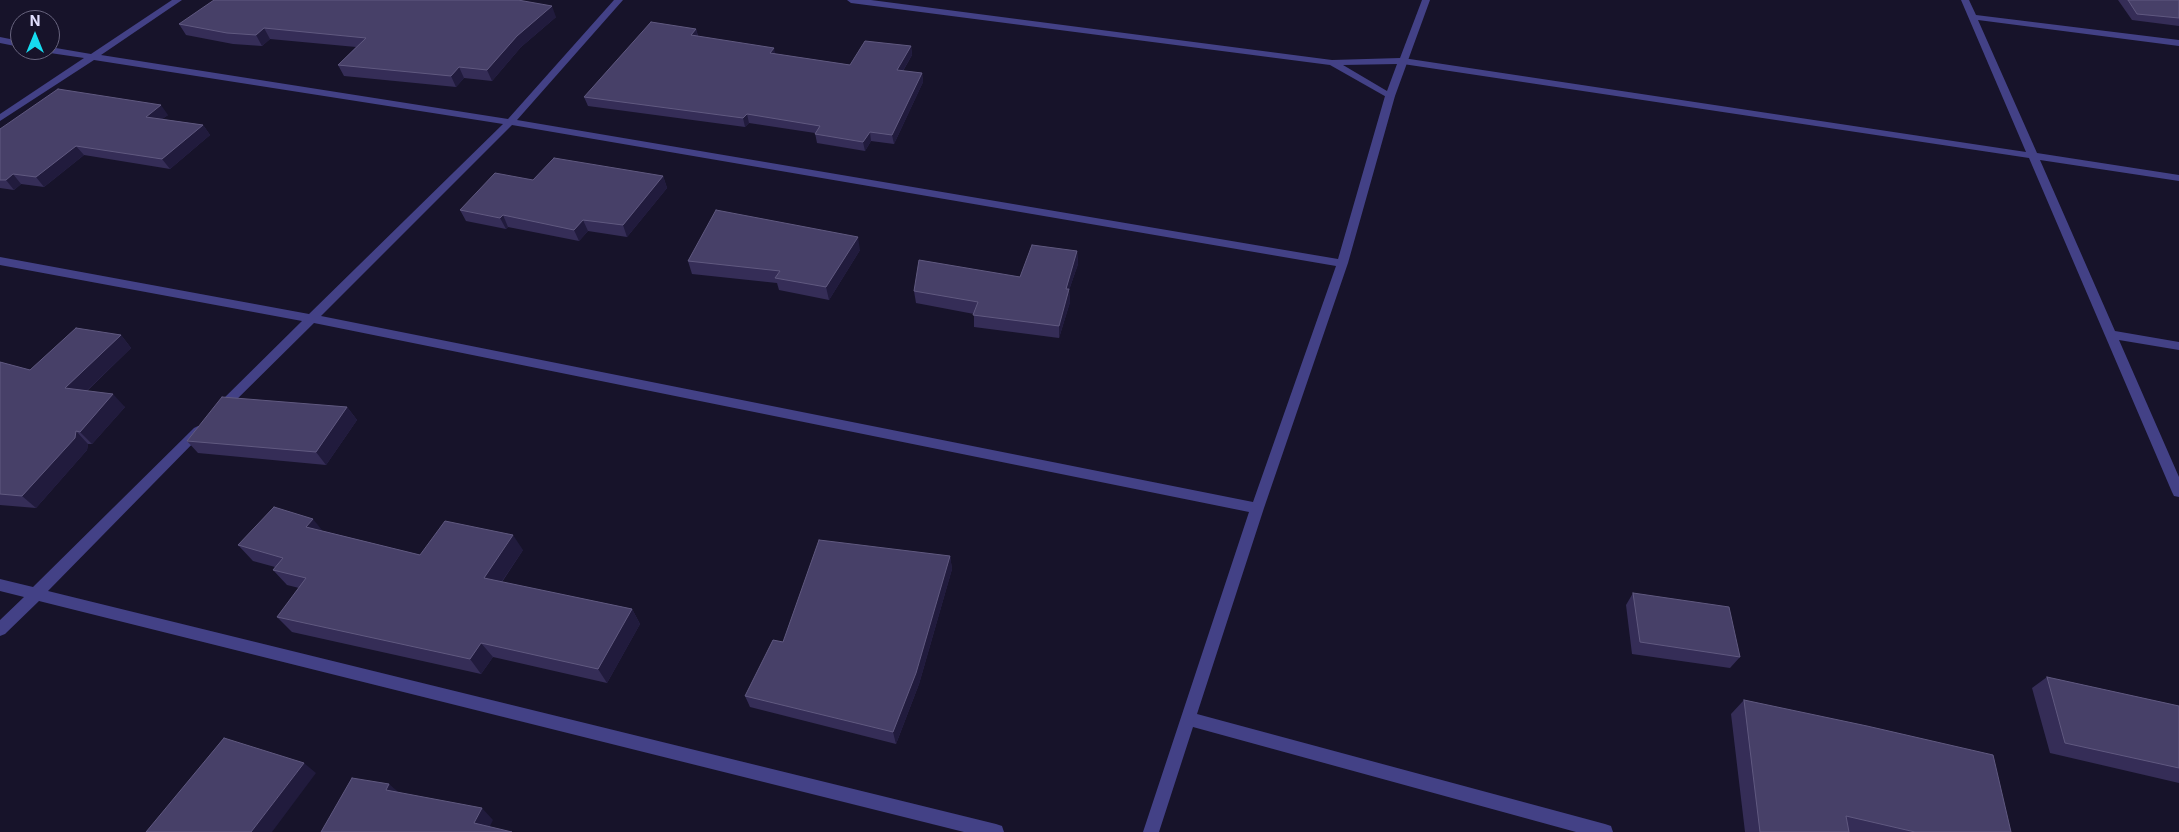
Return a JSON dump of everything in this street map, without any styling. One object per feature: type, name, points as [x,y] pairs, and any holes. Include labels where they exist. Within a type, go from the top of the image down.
[{"type":"street","points":[[0,118],[178,0]]},
{"type":"street","points":[[0,630],[310,318],[510,122],[619,0]]},
{"type":"street","points":[[851,0],[1332,63],[1403,61],[2179,178]]},
{"type":"street","points":[[1151,832],[1257,508],[1342,263],[1390,96],[1426,0]]},
{"type":"street","points":[[1964,0],[2179,492]]},
{"type":"street","points":[[1972,17],[2179,42]]},
{"type":"street","points":[[60,52],[510,122],[1342,263]]},
{"type":"street","points":[[1332,63],[1390,96]]},
{"type":"street","points":[[0,261],[310,318],[1257,508]]},
{"type":"street","points":[[2110,334],[2179,346]]},
{"type":"street","points":[[0,585],[996,832]]},
{"type":"street","points":[[1188,719],[1606,832]]},
{"type":"building","points":[[214,0],[518,0],[552,6],[517,36],[487,70],[459,67],[451,76],[338,65],[366,38],[264,28],[256,35],[227,33],[179,24]]},
{"type":"building","points":[[2128,0],[2179,0],[2179,18],[2137,14]]},
{"type":"building","points":[[651,22],[696,29],[691,35],[774,48],[770,53],[850,65],[865,41],[911,46],[897,70],[922,73],[892,135],[870,132],[863,142],[815,134],[820,126],[747,114],[743,118],[584,97]]},
{"type":"building","points":[[58,89],[161,105],[146,117],[203,125],[162,159],[76,146],[36,177],[13,174],[6,180],[0,180],[0,129]]},
{"type":"building","points":[[554,158],[663,176],[623,225],[583,220],[574,230],[503,215],[500,218],[460,210],[495,173],[533,180]]},
{"type":"building","points":[[716,210],[858,237],[826,287],[775,278],[780,271],[688,261]]},
{"type":"building","points":[[1032,245],[1077,251],[1066,289],[1069,289],[1059,326],[973,315],[978,302],[914,291],[919,260],[1020,277]]},
{"type":"building","points":[[76,328],[121,335],[65,388],[113,394],[80,432],[76,431],[75,438],[22,496],[0,494],[0,362],[30,370]]},
{"type":"building","points":[[222,397],[347,407],[316,452],[187,441]]},
{"type":"building","points":[[274,507],[313,519],[306,527],[420,555],[445,521],[513,535],[484,578],[632,609],[598,669],[481,643],[470,659],[277,617],[306,578],[273,570],[283,558],[238,545]]},
{"type":"building","points":[[819,540],[950,556],[916,673],[893,732],[745,696],[773,640],[783,642]]},
{"type":"building","points":[[1633,593],[1729,607],[1740,657],[1640,642]]},
{"type":"building","points":[[2047,677],[2179,706],[2179,768],[2065,743]]},
{"type":"building","points":[[1744,700],[1993,755],[2011,832],[1915,832],[1846,816],[1849,832],[1760,832]]},
{"type":"building","points":[[224,738],[304,763],[251,832],[146,832]]},
{"type":"building","points":[[352,778],[389,784],[386,790],[482,808],[474,823],[512,832],[321,832]]}]
